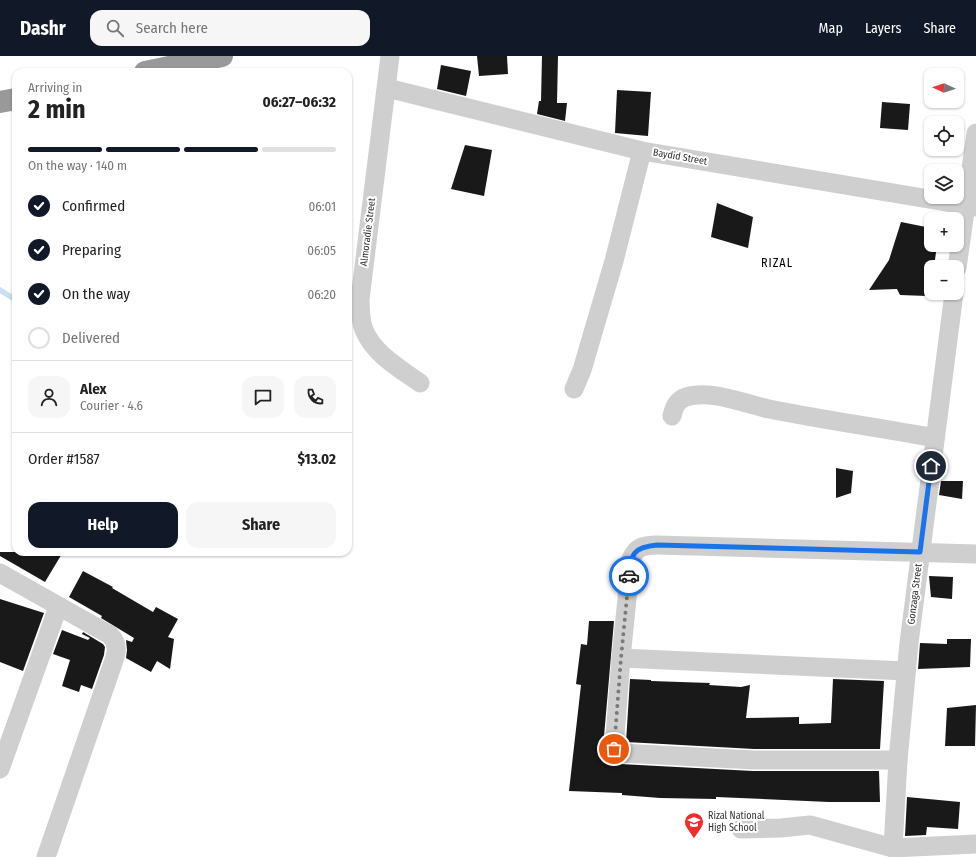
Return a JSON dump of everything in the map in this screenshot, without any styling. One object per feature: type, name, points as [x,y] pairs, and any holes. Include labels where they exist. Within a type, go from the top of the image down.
[{"type":"highway","points":[[164,68],[222,56]]},
{"type":"highway","points":[[0,102],[12,100]]},
{"type":"street","name":"Almoradie Street","points":[[390,56],[360,299],[361,318],[364,329],[377,350],[391,363],[420,383]]},
{"type":"street","name":"Baydid Street","points":[[387,88],[642,150],[971,206]]},
{"type":"street","points":[[959,260],[971,206],[976,133]]},
{"type":"street","points":[[574,389],[582,370],[614,261],[642,150]]},
{"type":"street","name":"Gonzaga Street","points":[[893,848],[898,760],[906,671],[953,300]]},
{"type":"street","points":[[672,416],[678,401],[685,397],[695,395],[714,396],[769,409],[935,438]]},
{"type":"street","points":[[898,760],[754,760],[620,752],[614,749],[630,564],[634,553],[642,547],[657,545],[976,554]]},
{"type":"street","points":[[0,573],[110,635],[116,642],[117,647],[112,666],[46,857]]},
{"type":"street","points":[[0,769],[58,607]]},
{"type":"street","points":[[621,658],[906,671]]},
{"type":"street","points":[[741,829],[781,828],[810,825],[893,848],[976,844]]},
{"type":"building","points":[[477,56],[507,56],[508,74],[479,76]]},
{"type":"building","points":[[542,56],[558,56],[557,103],[567,103],[565,121],[537,114],[539,101],[541,101]]},
{"type":"building","points":[[441,65],[471,71],[466,96],[437,89]]},
{"type":"building","points":[[617,90],[651,92],[648,136],[615,133]]},
{"type":"building","points":[[882,102],[910,104],[908,130],[880,128]]},
{"type":"building","points":[[465,145],[492,150],[484,196],[451,189]]},
{"type":"building","points":[[717,203],[753,217],[748,248],[711,237]]},
{"type":"building","points":[[901,222],[924,227],[924,252],[936,252],[935,260],[924,260],[924,296],[900,295],[897,289],[869,290],[889,260]]},
{"type":"building","points":[[836,468],[853,471],[851,493],[836,498]]},
{"type":"building","points":[[941,481],[963,481],[962,499],[939,495]]},
{"type":"building","points":[[0,552],[12,552],[12,556],[61,556],[45,582],[0,556]]},
{"type":"building","points":[[83,571],[113,587],[112,588],[153,612],[156,607],[178,619],[168,637],[174,639],[170,669],[157,661],[151,672],[126,658],[126,640],[132,642],[134,638],[101,618],[102,616],[69,597]]},
{"type":"building","points":[[929,576],[953,577],[952,599],[931,597]]},
{"type":"building","points":[[0,599],[44,613],[23,671],[0,662]]},
{"type":"building","points":[[589,621],[614,621],[603,748],[604,754],[609,759],[620,764],[753,771],[879,771],[880,802],[829,802],[716,797],[716,799],[660,798],[622,795],[622,793],[569,791],[581,685],[576,684],[581,644],[587,645]]},
{"type":"building","points":[[62,630],[88,640],[90,638],[82,634],[83,632],[103,644],[105,647],[104,655],[92,689],[81,685],[79,692],[62,686],[70,660],[53,654]]},
{"type":"building","points":[[947,639],[971,639],[970,667],[918,669],[920,643],[947,644]]},
{"type":"building","points":[[630,679],[710,683],[709,685],[741,687],[750,685],[746,718],[799,717],[799,724],[831,723],[833,679],[884,681],[880,749],[754,749],[626,742]]},
{"type":"building","points":[[976,705],[975,746],[945,746],[947,708]]},
{"type":"building","points":[[907,797],[960,802],[958,829],[927,827],[926,835],[905,836]]},
{"type":"waterway","points":[[0,290],[12,298]]},
{"type":"way so far","points":[[614,749],[629,576]]},
{"type":"place","name":"Rizal National High School","points":[[694,839]]},
{"type":"district","name":"RIZAL","points":[[777,263]]},
{"type":"route","points":[[629,576],[631,560],[634,553],[642,547],[657,545],[920,552],[931,466]]}]
